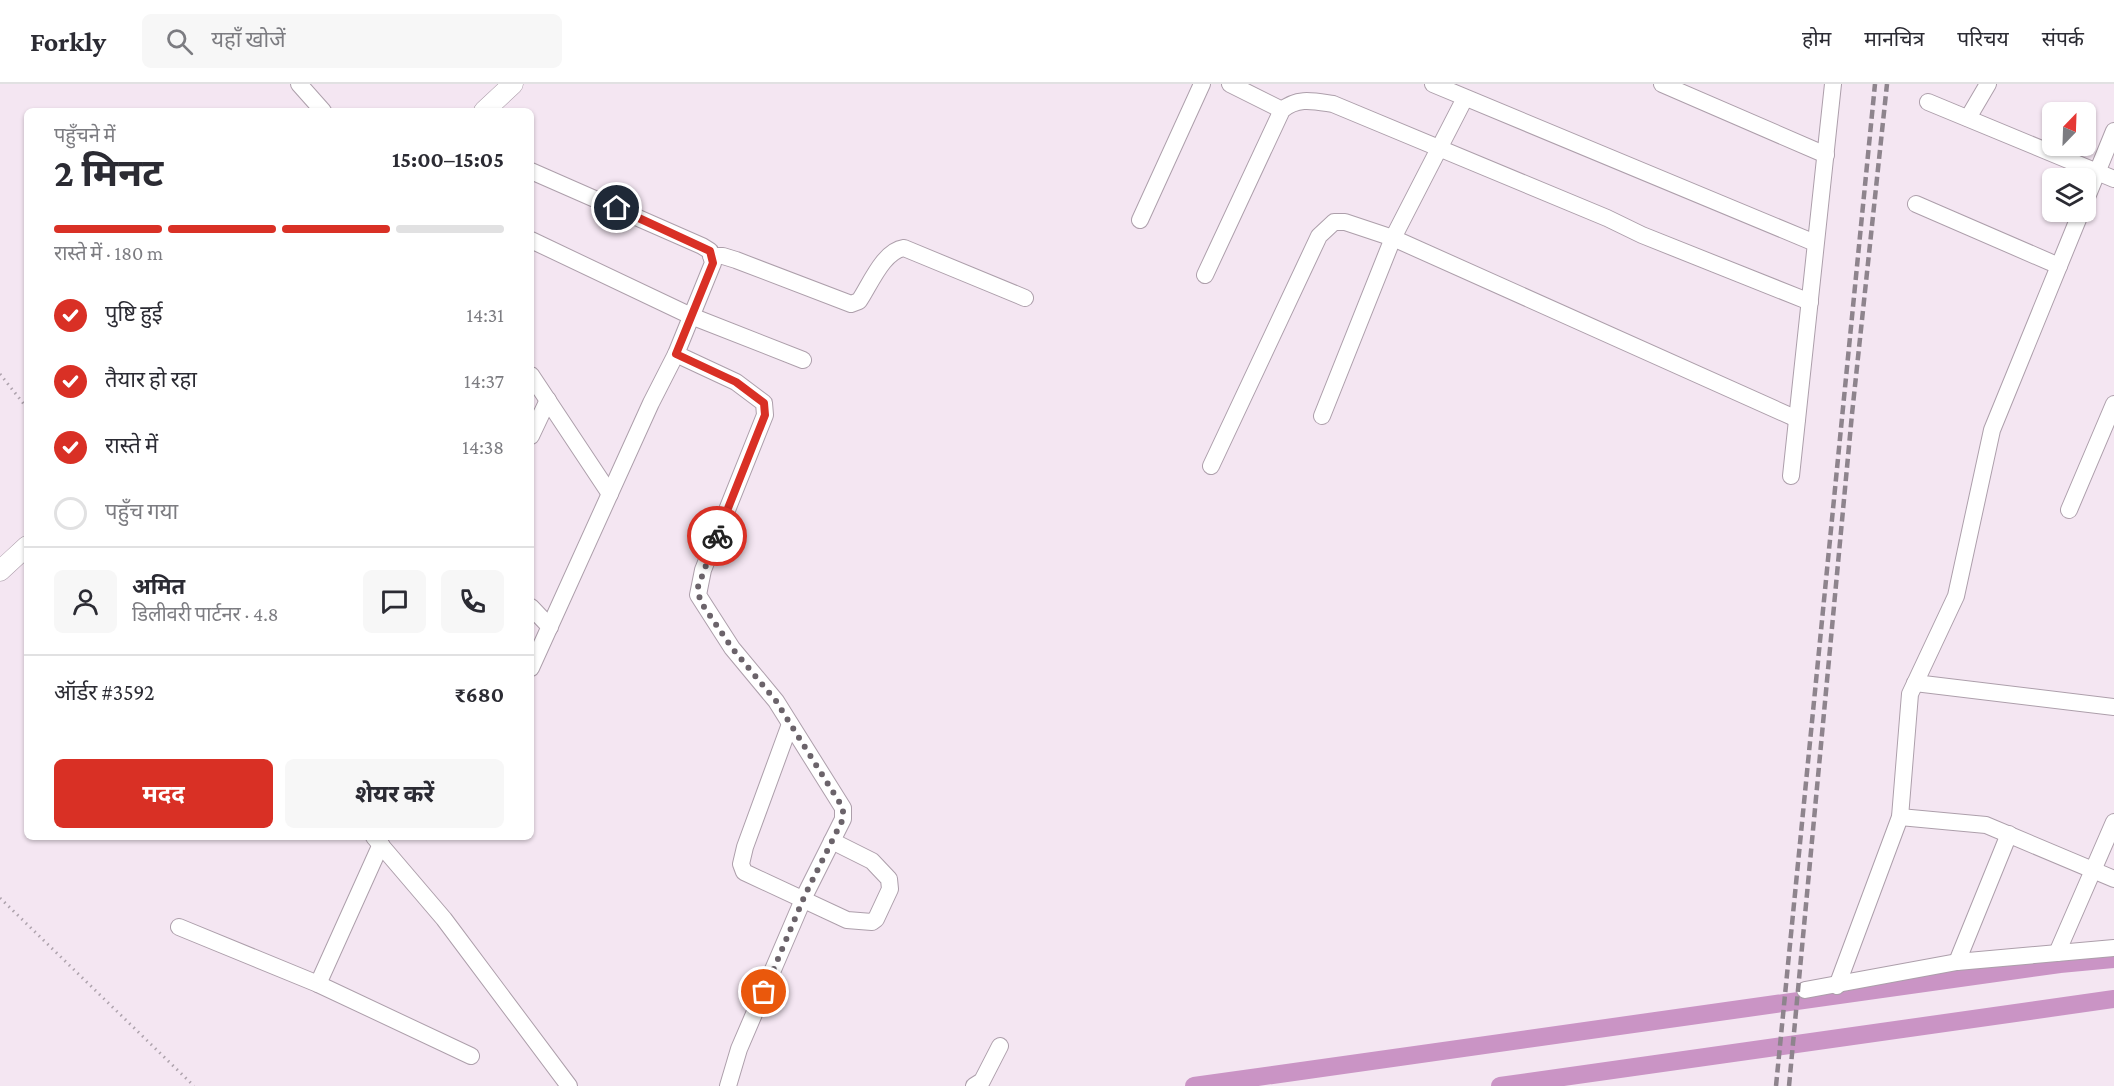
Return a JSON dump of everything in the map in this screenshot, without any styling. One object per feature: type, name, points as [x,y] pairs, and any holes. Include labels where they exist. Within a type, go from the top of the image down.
[{"type":"street","points":[[299,84],[320,108]]},
{"type":"street","points":[[487,108],[513,84]]},
{"type":"street","points":[[1140,220],[1202,84]]},
{"type":"street","points":[[1230,84],[1282,110]]},
{"type":"street","points":[[1433,84],[1815,243]]},
{"type":"street","points":[[1662,84],[1826,155]]},
{"type":"street","points":[[1791,476],[1833,84]]},
{"type":"street","points":[[1968,118],[1988,84]]},
{"type":"street","points":[[1322,416],[1393,238],[1465,98]]},
{"type":"street","points":[[1205,275],[1282,110],[1292,102],[1308,100],[1333,104],[1439,150],[1810,302]]},
{"type":"street","points":[[1928,102],[2114,179]]},
{"type":"street","points":[[2096,176],[2114,131]]},
{"type":"street","points":[[534,172],[702,246],[710,251],[713,263],[676,354],[665,371],[534,662]]},
{"type":"street","points":[[1916,204],[2059,266]]},
{"type":"street","points":[[1212,466],[1319,236],[1334,222],[1346,222],[1393,238],[1797,419]]},
{"type":"street","points":[[1837,986],[1900,817],[1910,694],[1956,596],[1992,430],[2077,222]]},
{"type":"street","points":[[534,241],[691,316],[803,360]]},
{"type":"street","points":[[711,256],[723,255],[851,304],[859,302],[886,259],[896,250],[904,248],[1025,298]]},
{"type":"street","points":[[676,354],[736,382],[764,403],[765,415],[703,570],[698,595],[732,648],[776,701],[843,808],[843,819],[802,901],[739,1049],[728,1086]]},
{"type":"street","points":[[534,379],[610,494]]},
{"type":"street","points":[[534,430],[548,400]]},
{"type":"street","points":[[2068,510],[2114,404]]},
{"type":"street","points":[[0,571],[24,549]]},
{"type":"street","points":[[534,610],[550,627]]},
{"type":"street","points":[[1915,683],[2114,707]]},
{"type":"street","points":[[790,724],[745,847],[741,864],[744,872],[754,879],[847,920],[862,923],[876,919],[890,889],[889,879],[872,861],[832,841]]},
{"type":"street","points":[[1900,817],[1986,825],[2114,879]]},
{"type":"street","points":[[2057,953],[2114,822]]},
{"type":"street","points":[[1957,962],[2008,834]]},
{"type":"street","points":[[318,984],[377,841],[444,919],[569,1086]]},
{"type":"street","points":[[179,927],[318,984],[471,1056]]},
{"type":"street","points":[[1805,990],[1837,986],[1957,962],[2114,948]]},
{"type":"street","points":[[974,1086],[982,1081],[1000,1046]]},
{"type":"path","points":[[0,374],[24,404]]},
{"type":"path","points":[[0,898],[194,1086]]},
{"type":"waterway","points":[[1194,1086],[2060,964],[2114,959]]},
{"type":"waterway","points":[[1500,1086],[2114,999]]},
{"type":"railway","points":[[1776,1086],[1875,84]]},
{"type":"railway","points":[[1789,1086],[1852,414],[1887,84]]},
{"type":"way so far","points":[[717,536],[698,587],[700,601],[732,648],[776,701],[843,808],[843,819],[805,895],[764,992]]},
{"type":"route","points":[[617,208],[710,251],[713,263],[676,354],[736,382],[757,395],[764,403],[765,415],[717,536]]}]
